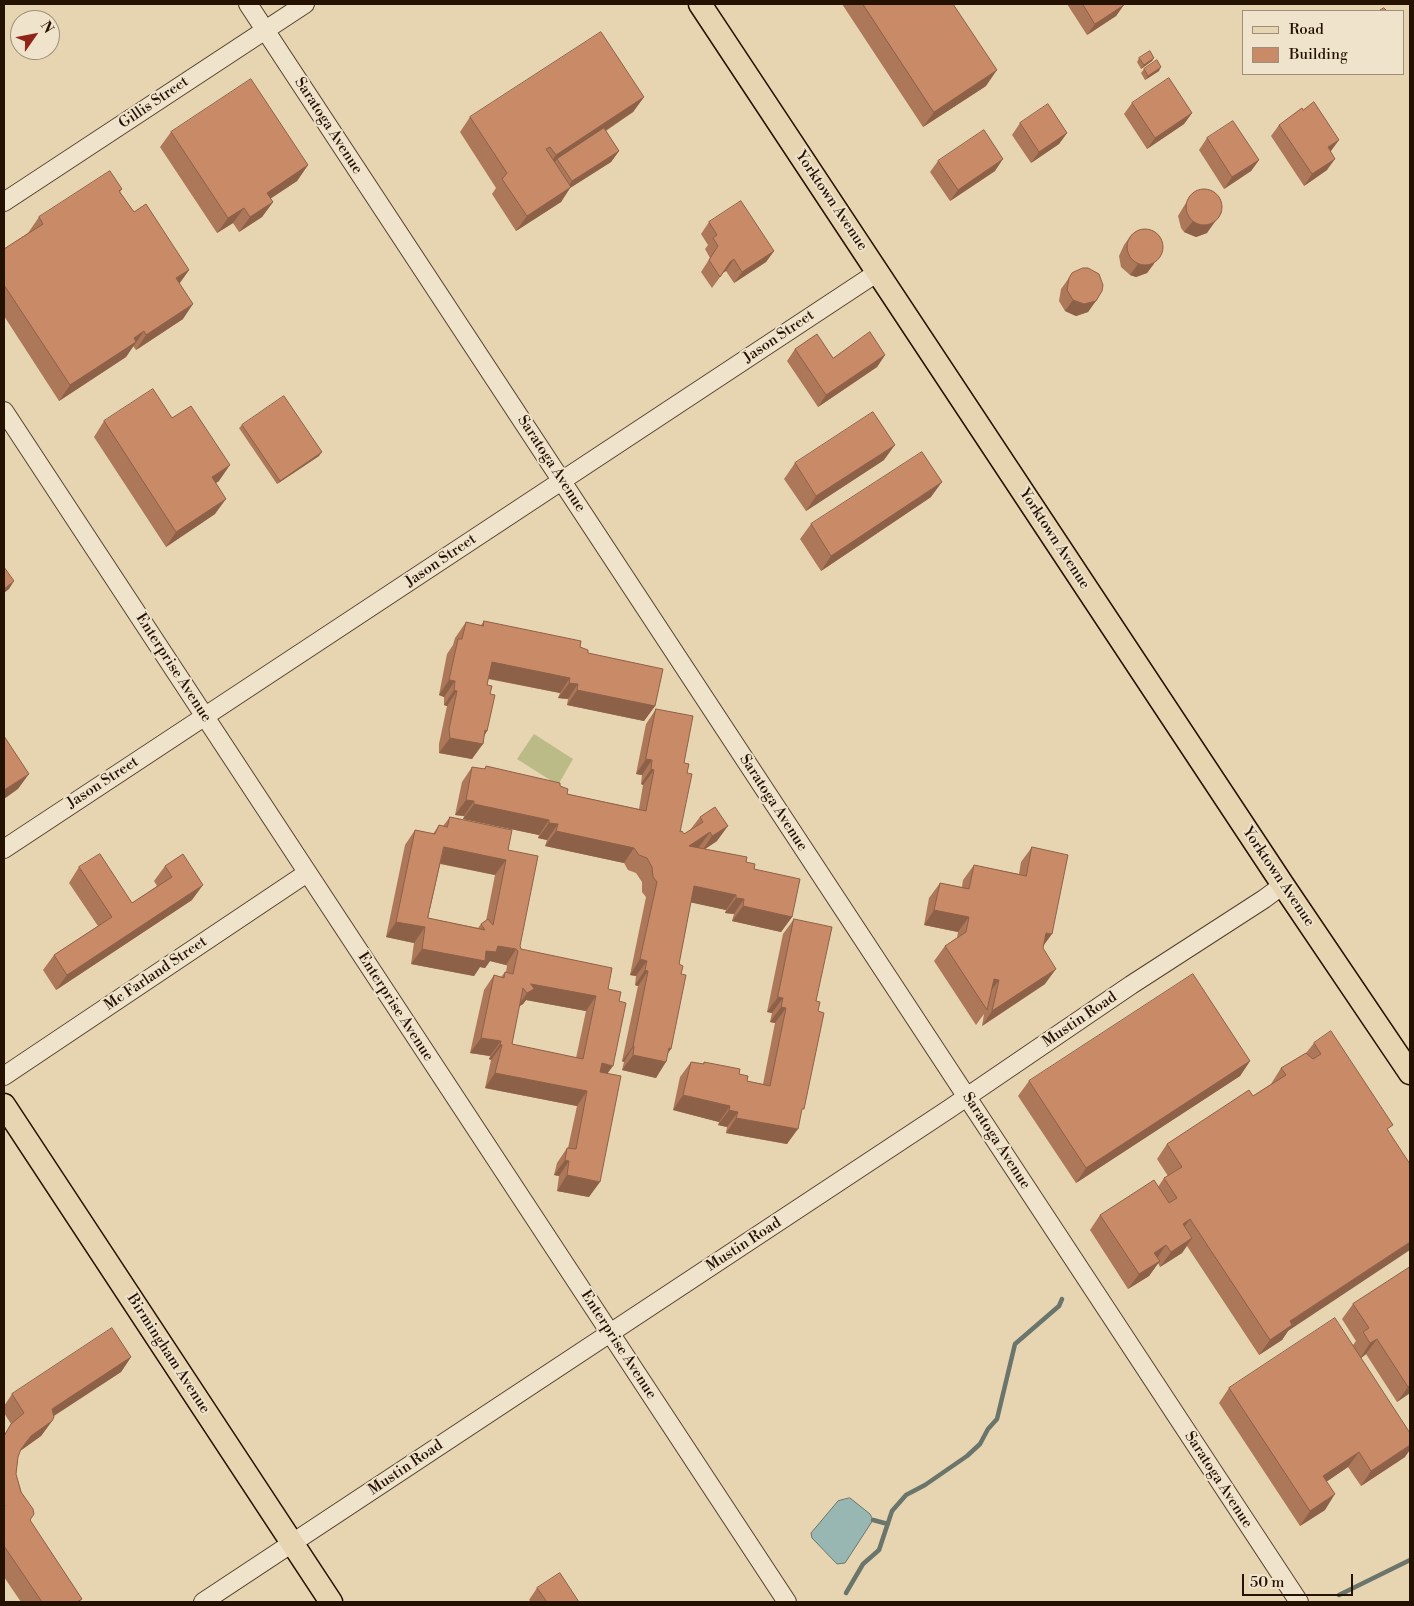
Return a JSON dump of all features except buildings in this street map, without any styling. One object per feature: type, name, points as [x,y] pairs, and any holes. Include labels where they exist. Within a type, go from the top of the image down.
[{"type":"main road","name":"Yorktown Avenue","points":[[700,4],[1282,885],[1410,1073]]},
{"type":"main road","name":"Birmingham Avenue","points":[[4,1105],[331,1602]]},
{"type":"street","name":"Saratoga Avenue","points":[[248,4],[1299,1602]]},
{"type":"street","name":"Gillis Street","points":[[4,202],[305,4]]},
{"type":"street","name":"Jason Street","points":[[4,849],[878,272]]},
{"type":"street","name":"Enterprise Avenue","points":[[4,411],[787,1602]]},
{"type":"street","name":"Mc Farland Street","points":[[4,1076],[308,873]]},
{"type":"street","name":"Mustin Road","points":[[203,1602],[967,1097],[1131,985],[1264,899],[1282,885]]},
{"type":"green space","points":[[534,734],[573,759],[558,785],[517,759]]},
{"type":"water","points":[[850,1498],[870,1514],[873,1520],[845,1563],[837,1564],[812,1538],[811,1533],[838,1501]]},
{"type":"waterway","points":[[846,1593],[863,1564],[879,1550],[892,1511],[906,1495],[925,1485],[967,1456],[980,1444],[988,1429],[997,1419],[1015,1344],[1059,1306],[1062,1299]]},
{"type":"waterway","points":[[873,1520],[888,1524]]},
{"type":"waterway","points":[[1339,1595],[1410,1560]]}]
